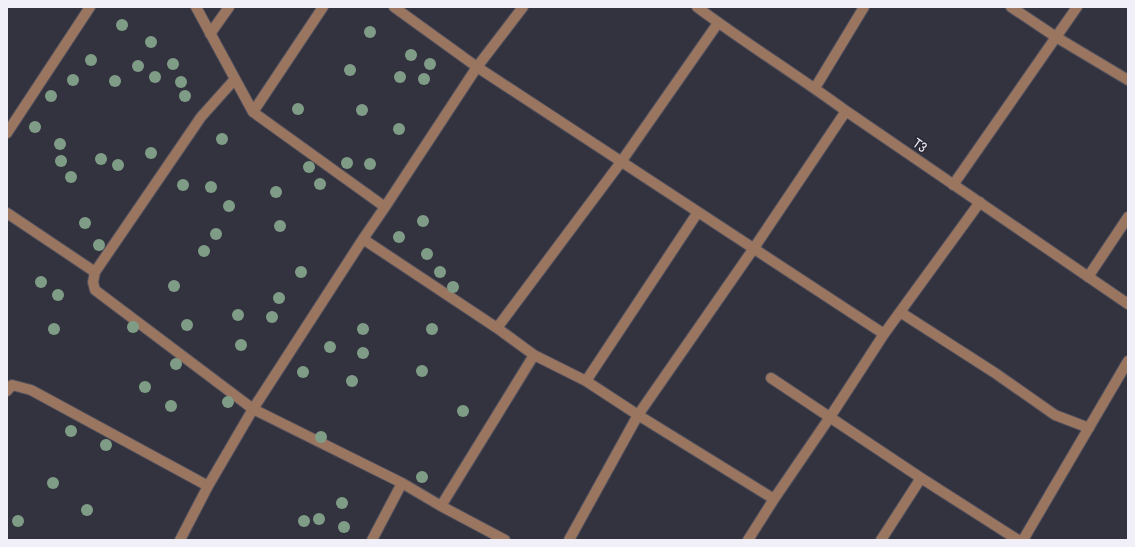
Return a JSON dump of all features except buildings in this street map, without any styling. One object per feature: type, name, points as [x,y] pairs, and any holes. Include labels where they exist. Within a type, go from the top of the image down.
[{"type":"street","points":[[7,133],[90,7]]},
{"type":"street","points":[[210,34],[229,7]]},
{"type":"street","points":[[253,112],[323,7]]},
{"type":"street","points":[[394,7],[477,67],[884,334]]},
{"type":"street","points":[[180,540],[208,486],[253,409],[477,67],[523,7]]},
{"type":"street","name":"T3","points":[[697,7],[953,185],[1128,304]]},
{"type":"street","points":[[815,88],[864,7]]},
{"type":"street","points":[[1011,7],[1056,37],[1128,80]]},
{"type":"street","points":[[953,185],[1077,7]]},
{"type":"street","points":[[195,8],[253,112],[385,207]]},
{"type":"street","points":[[497,328],[621,162],[718,23]]},
{"type":"street","points":[[235,79],[201,117],[95,272],[93,282],[96,290],[253,409],[402,483],[504,540]]},
{"type":"street","points":[[569,540],[638,415],[754,248],[846,111]]},
{"type":"street","points":[[748,540],[884,334],[980,202]]},
{"type":"street","points":[[586,381],[698,212]]},
{"type":"street","points":[[7,213],[95,272]]},
{"type":"street","points":[[1088,277],[1128,217]]},
{"type":"street","points":[[363,239],[497,328],[534,355],[586,381],[774,499]]},
{"type":"street","points":[[900,312],[995,373],[1055,415],[1089,428]]},
{"type":"street","points":[[441,506],[534,355]]},
{"type":"street","points":[[1023,540],[1128,361]]},
{"type":"street","points":[[771,378],[921,478],[1018,540]]},
{"type":"street","points":[[7,391],[12,385],[31,390],[208,486]]},
{"type":"street","points":[[881,540],[921,478]]},
{"type":"street","points":[[372,540],[402,483]]}]
